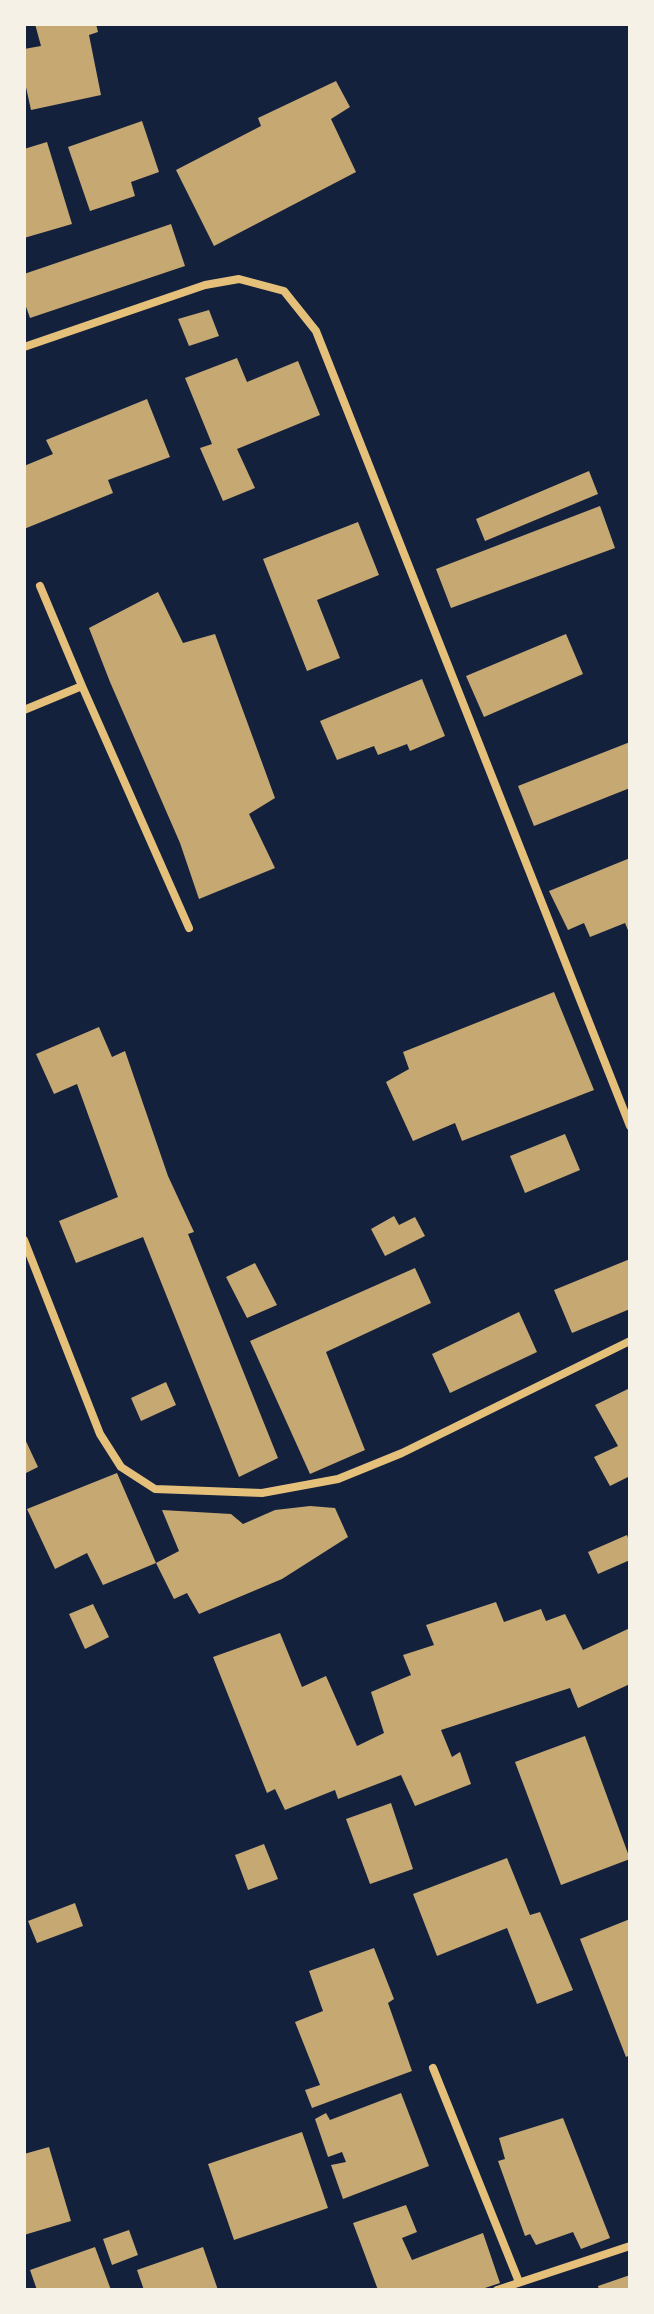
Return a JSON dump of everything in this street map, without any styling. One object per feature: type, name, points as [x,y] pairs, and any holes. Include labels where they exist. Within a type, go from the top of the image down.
[{"type":"street","points":[[24,347],[205,285],[239,279],[284,291],[316,331],[630,1126]]},
{"type":"street","points":[[40,586],[189,928]]},
{"type":"street","points":[[24,710],[82,686]]},
{"type":"street","points":[[24,1240],[100,1434],[121,1467],[155,1489],[262,1493],[338,1479],[402,1453],[630,1341]]},
{"type":"street","points":[[433,2068],[519,2282]]},
{"type":"street","points":[[497,2290],[630,2246]]},
{"type":"building","points":[[35,24],[96,24],[98,32],[89,35],[101,95],[31,110],[24,78],[24,49],[41,46]]},
{"type":"building","points":[[336,81],[350,107],[331,119],[356,172],[214,246],[176,170],[261,126],[258,118]]},
{"type":"building","points":[[142,121],[159,172],[131,182],[135,196],[90,211],[68,147]]},
{"type":"building","points":[[47,142],[72,224],[24,238],[24,149]]},
{"type":"building","points":[[171,224],[185,266],[30,318],[24,301],[24,274]]},
{"type":"building","points":[[209,310],[219,336],[189,346],[178,319]]},
{"type":"building","points":[[237,358],[247,382],[298,361],[320,415],[237,449],[255,488],[223,501],[200,448],[212,444],[185,378]]},
{"type":"building","points":[[147,399],[170,457],[108,480],[113,493],[24,529],[24,466],[53,454],[46,440]]},
{"type":"building","points":[[589,471],[598,494],[485,541],[476,519]]},
{"type":"building","points":[[600,506],[615,548],[451,608],[436,569]]},
{"type":"building","points":[[358,522],[379,575],[317,600],[340,658],[307,671],[263,559]]},
{"type":"building","points":[[158,592],[183,643],[215,634],[275,798],[249,814],[275,868],[199,899],[180,843],[89,628]]},
{"type":"building","points":[[566,634],[583,674],[484,717],[466,676]]},
{"type":"building","points":[[422,679],[445,736],[410,751],[407,744],[378,755],[374,746],[337,760],[320,721]]},
{"type":"building","points":[[630,742],[630,788],[534,826],[518,786]]},
{"type":"building","points":[[630,858],[630,935],[625,923],[590,937],[584,923],[568,930],[549,891]]},
{"type":"building","points":[[554,992],[594,1090],[462,1141],[455,1123],[413,1141],[386,1082],[409,1069],[403,1052]]},
{"type":"building","points":[[99,1027],[112,1057],[125,1051],[168,1176],[194,1232],[188,1234],[278,1458],[239,1477],[143,1237],[76,1263],[59,1221],[118,1197],[77,1084],[54,1094],[36,1054]]},
{"type":"building","points":[[565,1134],[580,1170],[525,1193],[510,1156]]},
{"type":"building","points":[[394,1216],[399,1225],[415,1217],[425,1236],[385,1256],[371,1229]]},
{"type":"building","points":[[630,1259],[630,1309],[572,1333],[554,1290]]},
{"type":"building","points":[[255,1263],[277,1305],[247,1318],[226,1277]]},
{"type":"building","points":[[415,1268],[431,1303],[326,1352],[365,1450],[310,1474],[250,1341]]},
{"type":"building","points":[[519,1312],[537,1352],[450,1393],[432,1354]]},
{"type":"building","points":[[166,1382],[176,1405],[141,1421],[131,1398]]},
{"type":"building","points":[[630,1388],[630,1476],[610,1486],[594,1457],[618,1446],[595,1405]]},
{"type":"building","points":[[24,1437],[38,1467],[24,1474]]},
{"type":"building","points":[[117,1473],[156,1563],[103,1585],[87,1553],[55,1569],[27,1509]]},
{"type":"building","points":[[310,1506],[335,1508],[348,1537],[282,1579],[199,1614],[187,1593],[174,1599],[156,1563],[179,1551],[162,1510],[231,1514],[243,1524],[275,1510]]},
{"type":"building","points":[[627,1535],[630,1560],[598,1574],[588,1552]]},
{"type":"building","points":[[496,1602],[504,1622],[541,1609],[546,1621],[565,1614],[583,1650],[630,1628],[630,1684],[578,1708],[570,1688],[441,1730],[452,1757],[460,1752],[471,1784],[415,1806],[401,1775],[338,1799],[335,1790],[285,1810],[275,1789],[267,1793],[213,1657],[280,1633],[302,1687],[326,1676],[357,1746],[384,1733],[371,1692],[411,1675],[403,1655],[434,1645],[426,1625]]},
{"type":"building","points":[[93,1604],[109,1637],[85,1649],[69,1614]]},
{"type":"building","points":[[585,1736],[630,1859],[561,1885],[515,1762]]},
{"type":"building","points":[[391,1803],[413,1869],[370,1884],[346,1819]]},
{"type":"building","points":[[264,1844],[278,1879],[248,1890],[235,1855]]},
{"type":"building","points":[[507,1858],[530,1915],[540,1912],[573,1990],[537,2004],[507,1928],[437,1956],[413,1894]]},
{"type":"building","points":[[75,1903],[83,1926],[37,1943],[28,1921]]},
{"type":"building","points":[[630,1919],[630,2055],[626,2057],[580,1939]]},
{"type":"building","points":[[374,1948],[394,1999],[388,2003],[412,2071],[312,2108],[305,2090],[320,2085],[295,2022],[323,2011],[309,1971]]},
{"type":"building","points":[[401,2093],[429,2166],[343,2199],[331,2165],[346,2162],[342,2152],[328,2157],[315,2119],[326,2113],[330,2120]]},
{"type":"building","points":[[563,2118],[610,2238],[581,2249],[573,2232],[536,2245],[530,2234],[525,2236],[498,2161],[505,2159],[499,2138]]},
{"type":"building","points":[[302,2132],[328,2208],[234,2240],[208,2164]]},
{"type":"building","points":[[49,2147],[71,2221],[24,2235],[24,2154]]},
{"type":"building","points":[[406,2205],[417,2232],[402,2238],[412,2260],[483,2233],[500,2283],[479,2290],[378,2290],[353,2223]]},
{"type":"building","points":[[129,2230],[138,2255],[112,2265],[103,2239]]},
{"type":"building","points":[[95,2247],[111,2290],[37,2290],[30,2270]]},
{"type":"building","points":[[203,2247],[218,2290],[144,2290],[137,2270]]},
{"type":"building","points":[[630,2275],[630,2290],[599,2290],[598,2286]]}]
